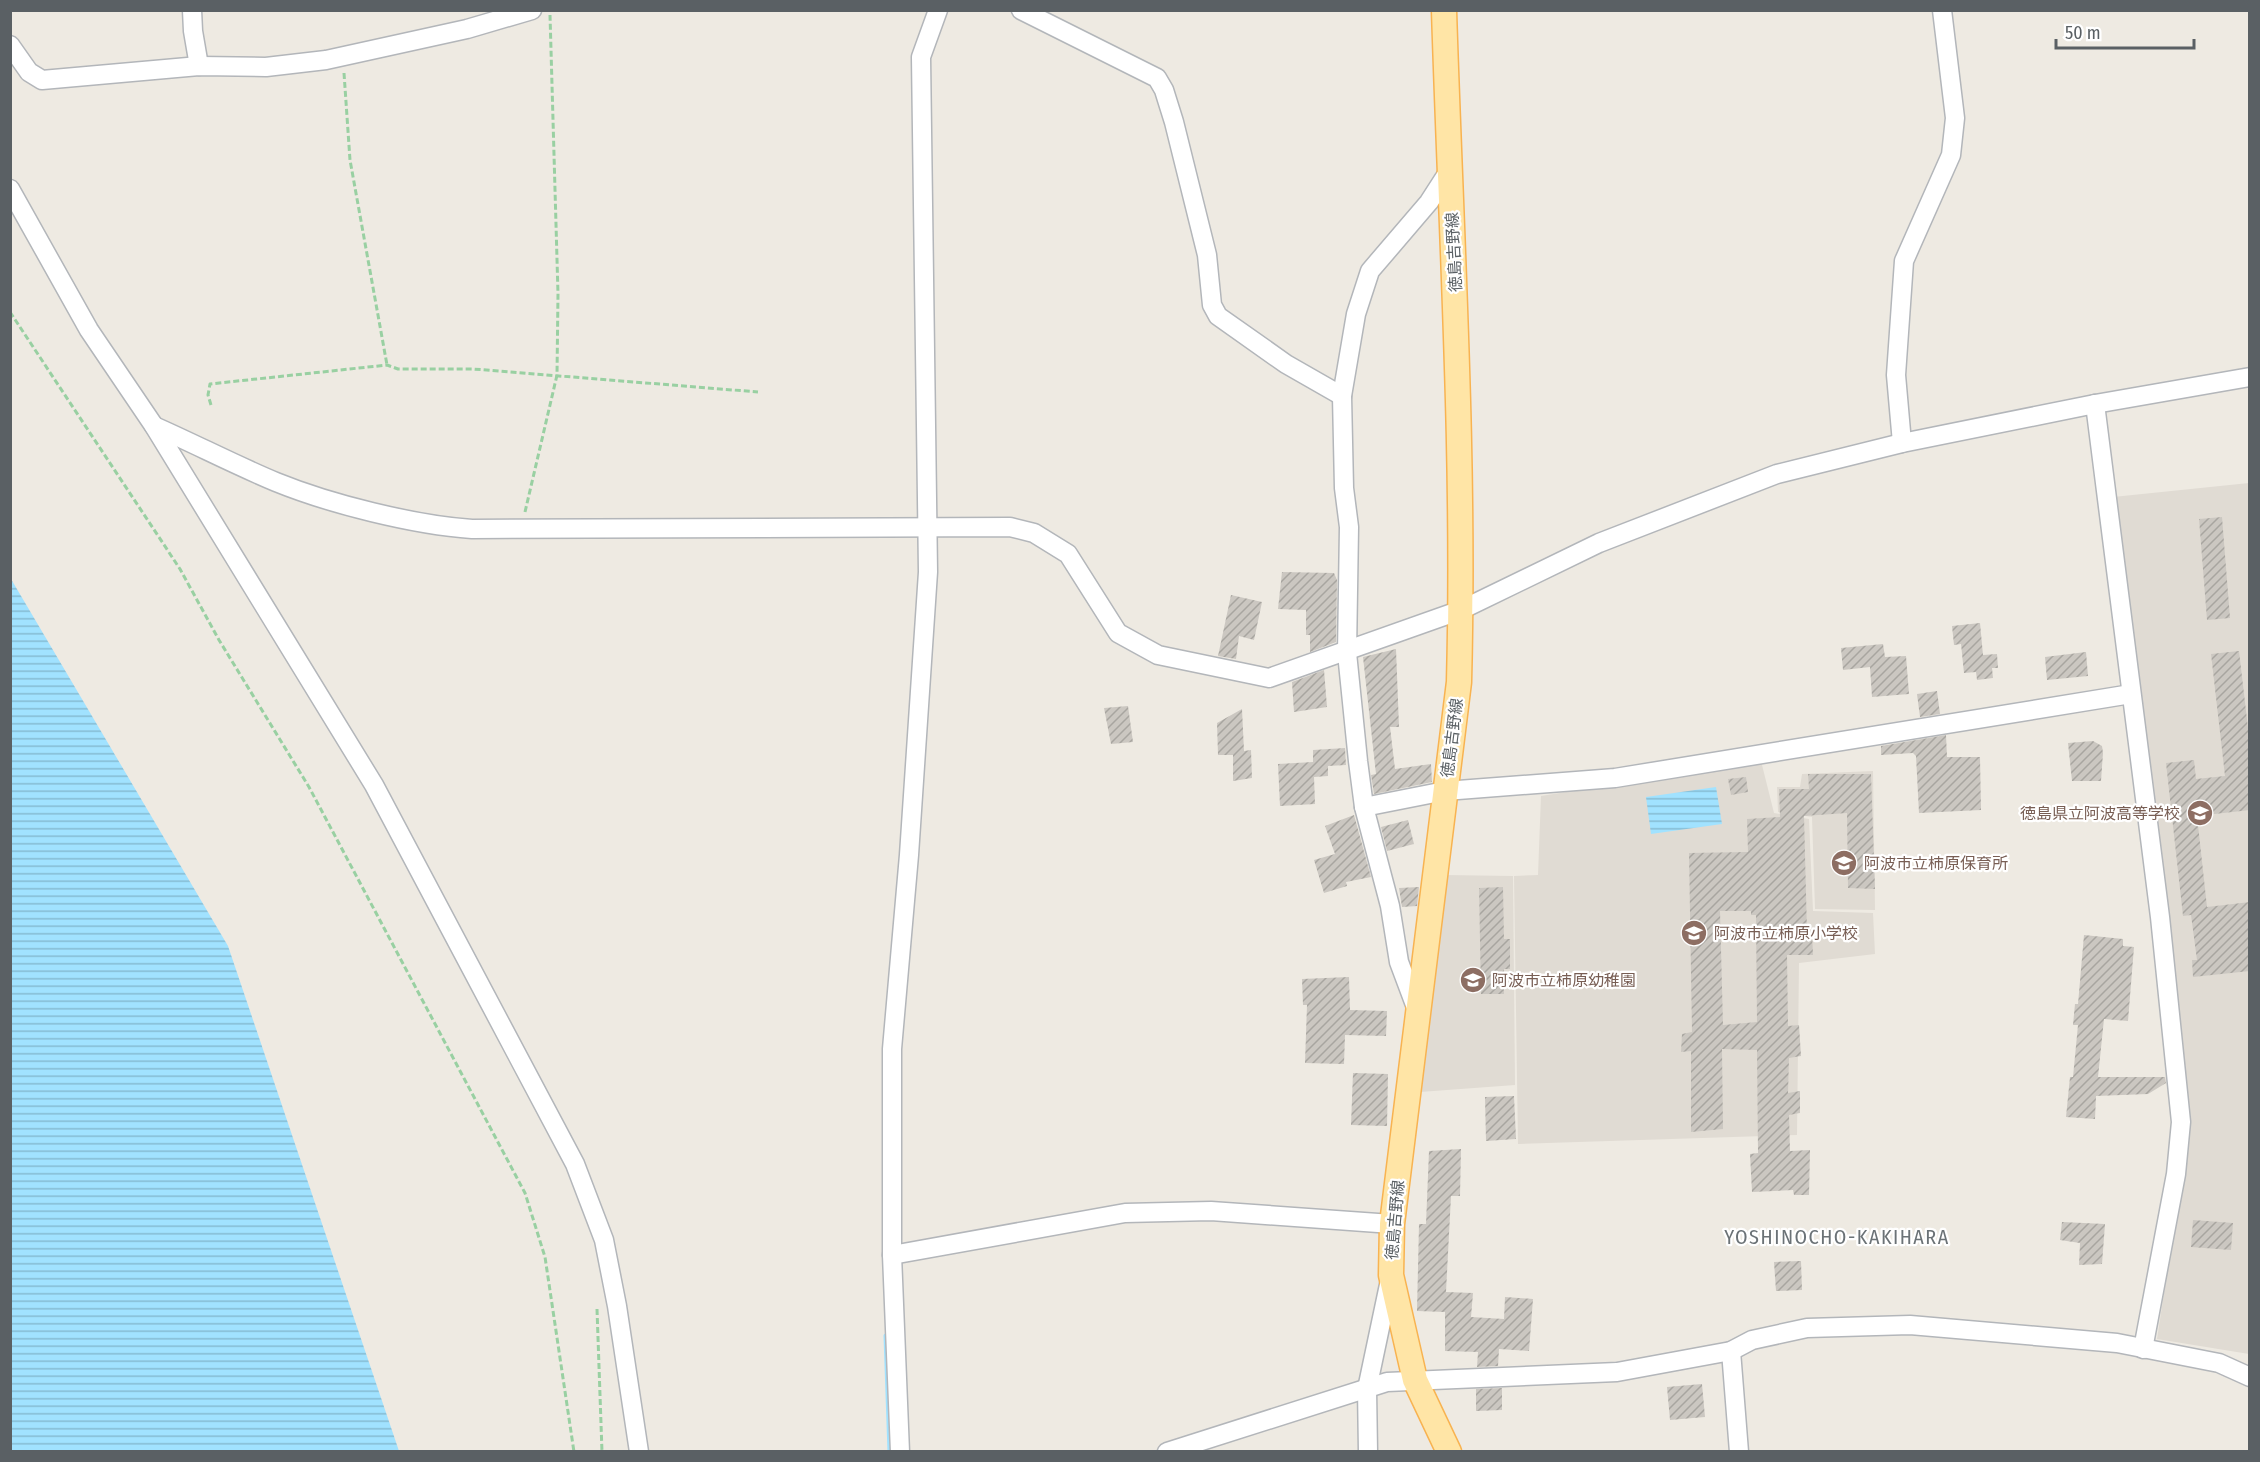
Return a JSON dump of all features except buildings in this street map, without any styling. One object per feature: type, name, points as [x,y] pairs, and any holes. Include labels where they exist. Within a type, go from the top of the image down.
[{"type":"main road","name":"徳島吉野線","points":[[1444,10],[1449,171],[1456,272],[1460,682],[1417,1010],[1392,1224],[1390,1275],[1415,1380],[1449,1452]]},
{"type":"street","points":[[192,10],[199,66]]},
{"type":"street","points":[[10,45],[28,72],[42,80],[199,66],[266,67],[343,56],[467,29],[532,10]]},
{"type":"street","points":[[900,1452],[892,1255],[892,1049],[920,714],[928,572],[921,57],[938,10]]},
{"type":"street","points":[[1021,10],[1157,78],[1164,90],[1174,122],[1207,255],[1212,305],[1218,316],[1286,364],[1342,396]]},
{"type":"street","points":[[1902,443],[1896,375],[1904,261],[1951,155],[1955,118],[1942,10]]},
{"type":"street","points":[[1417,1010],[1398,962],[1390,906],[1364,807],[1347,652],[1349,527],[1344,488],[1342,396],[1356,314],[1370,270],[1429,202],[1449,171]]},
{"type":"street","points":[[10,189],[89,330],[154,426],[374,785],[574,1164],[604,1240],[619,1317],[639,1452]]},
{"type":"street","points":[[154,426],[277,482],[329,500],[437,527],[521,529],[1010,527],[1035,533],[1068,554],[1118,633],[1158,655],[1269,678],[1461,610],[1599,543],[1778,474],[1902,443],[2095,404],[2250,377]]},
{"type":"street","points":[[2095,404],[2160,917],[2181,1122],[2176,1174],[2143,1348]]},
{"type":"street","points":[[1364,807],[1445,790],[1615,778],[2131,694]]},
{"type":"street","points":[[892,1255],[1125,1213],[1211,1211],[1392,1224]]},
{"type":"street","points":[[1368,1452],[1367,1389],[1390,1275]]},
{"type":"street","points":[[1167,1452],[1387,1382],[1617,1372],[1731,1351],[1752,1340],[1807,1328],[1910,1325],[2117,1343],[2218,1363],[2250,1377]]},
{"type":"street","points":[[1731,1351],[1739,1452]]},
{"type":"path","points":[[521,529],[557,375],[558,294],[549,10]]},
{"type":"path","points":[[343,56],[350,160],[387,365]]},
{"type":"path","points":[[10,312],[180,569],[219,640],[309,787],[525,1193],[545,1257],[574,1452]]},
{"type":"path","points":[[211,405],[208,394],[210,384],[387,365],[398,369],[473,369],[758,392]]},
{"type":"path","points":[[597,1304],[602,1452]]},
{"type":"shaded area","name":"徳島県立阿波高等学校","points":[[2249,483],[2249,1354],[2157,1339],[2189,1130],[2113,497]]},
{"type":"shaded area","name":"阿波市立柿原小学校","points":[[1761,761],[1774,813],[1809,819],[1813,911],[1873,913],[1875,954],[1799,963],[1797,1135],[1518,1144],[1514,876],[1538,875],[1541,796]]},
{"type":"shaded area","name":"阿波市立柿原保育所","points":[[1873,771],[1875,910],[1815,909],[1812,817],[1778,812],[1777,787],[1800,787],[1802,774]]},
{"type":"shaded area","name":"阿波市立柿原幼稚園","points":[[1445,875],[1513,876],[1515,1085],[1420,1092]]},
{"type":"water","points":[[11,579],[228,946],[399,1451],[11,1451]]},
{"type":"water","points":[[1716,787],[1722,824],[1651,834],[1646,797]]},
{"type":"waterway","points":[[886,1336],[890,1452]]},
{"type":"place","name":"徳島県立阿波高等学校","points":[[2200,813]]},
{"type":"place","name":"阿波市立柿原保育所","points":[[1844,863]]},
{"type":"place","name":"阿波市立柿原小学校","points":[[1694,933]]},
{"type":"place","name":"阿波市立柿原幼稚園","points":[[1473,980]]},
{"type":"district","name":"YOSHINOCHO-KAKIHARA","points":[[1837,1237]]}]
